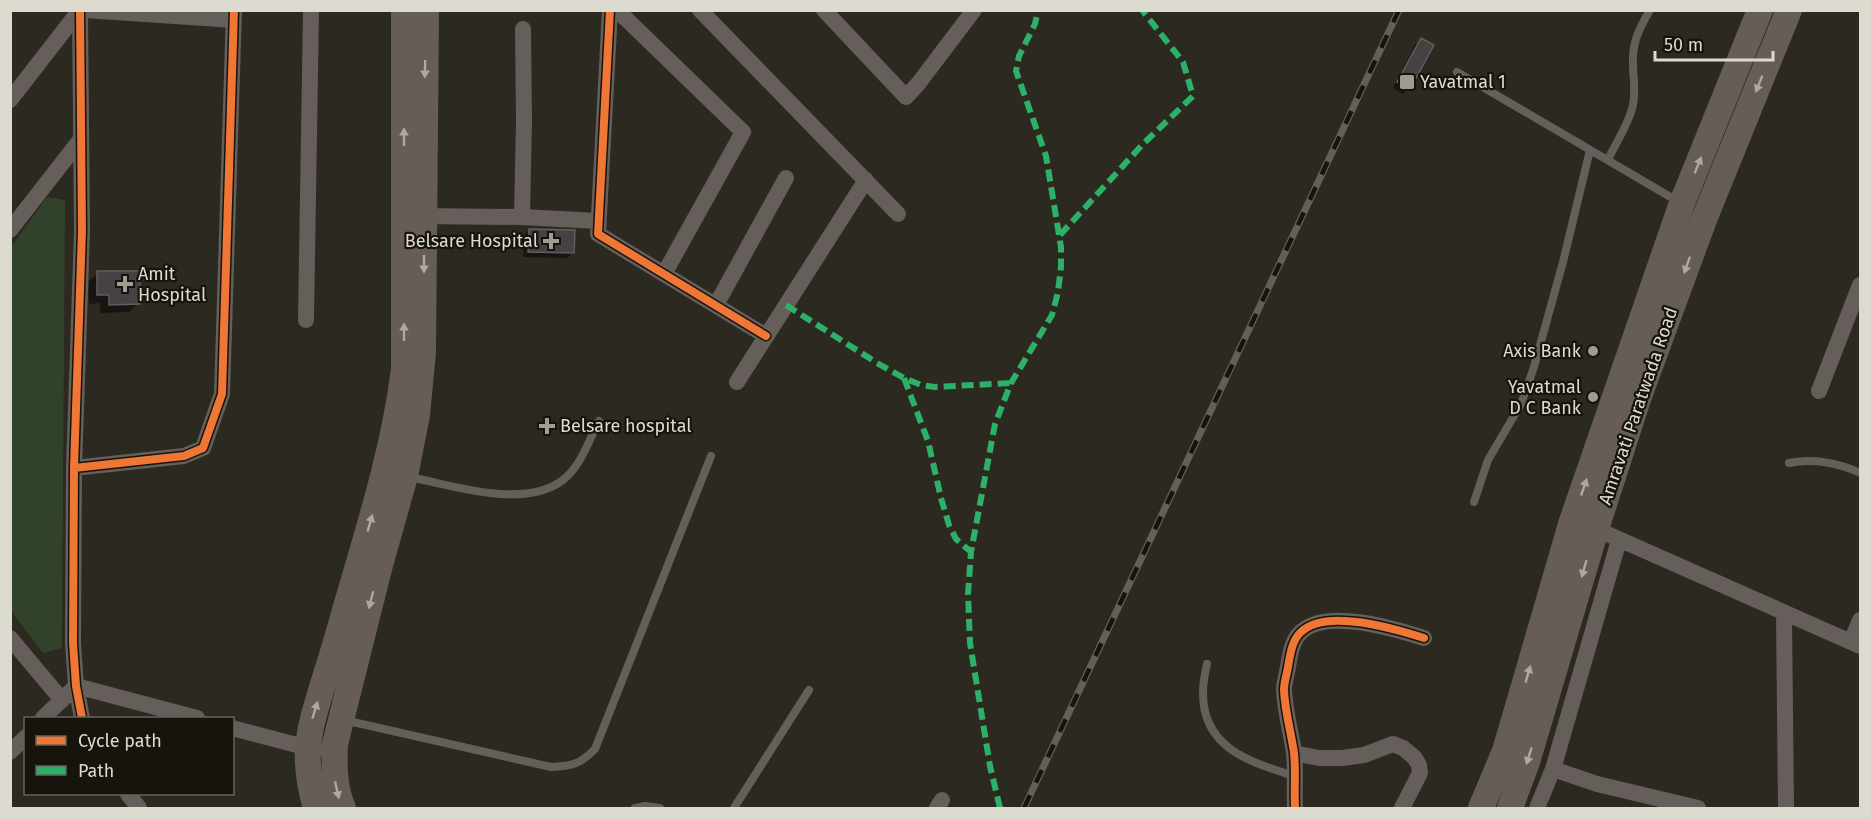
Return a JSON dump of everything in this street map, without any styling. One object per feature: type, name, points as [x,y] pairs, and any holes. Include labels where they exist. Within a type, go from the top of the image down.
[{"type":"main road","points":[[316,808],[308,783],[307,748],[312,717],[417,415],[423,352],[404,10]]},
{"type":"main road","points":[[414,216],[426,10]]},
{"type":"main road","name":"Amravati Paratwada Road","points":[[1510,808],[1527,762],[1694,210],[1760,10]]},
{"type":"main road","name":"Amravati Paratwada Road","points":[[1481,808],[1505,752],[1572,521],[1694,210],[1789,10]]},
{"type":"main road","points":[[343,808],[336,786],[333,764],[341,720],[380,565],[395,474]]},
{"type":"street","points":[[74,468],[184,456],[203,448],[222,394],[234,15],[82,10]]},
{"type":"street","points":[[10,100],[82,10]]},
{"type":"street","points":[[82,10],[82,231],[74,468],[73,643],[76,686],[82,717]]},
{"type":"street","points":[[306,320],[311,10]]},
{"type":"street","points":[[610,10],[598,234],[766,336]]},
{"type":"street","points":[[617,10],[743,132],[664,274]]},
{"type":"street","points":[[700,10],[898,214]]},
{"type":"street","points":[[824,10],[906,97],[974,10]]},
{"type":"street","points":[[522,217],[523,29]]},
{"type":"street","points":[[10,230],[81,139]]},
{"type":"street","points":[[716,305],[786,177]]},
{"type":"street","points":[[737,382],[866,180]]},
{"type":"street","points":[[414,216],[522,217],[598,221]]},
{"type":"street","points":[[1819,391],[1860,285]]},
{"type":"street","points":[[1596,530],[1856,644],[1860,620]]},
{"type":"street","points":[[1537,808],[1553,769],[1619,540]]},
{"type":"street","points":[[1784,614],[1786,808]]},
{"type":"street","points":[[1295,808],[1294,753],[1286,720],[1284,687],[1294,642],[1300,632],[1310,626],[1326,622],[1352,621],[1375,624],[1424,638]]},
{"type":"street","points":[[10,638],[62,700]]},
{"type":"street","points":[[45,717],[76,686]]},
{"type":"street","points":[[76,686],[193,717]]},
{"type":"street","points":[[234,729],[335,753]]},
{"type":"street","points":[[1294,753],[1318,758],[1342,758],[1365,755],[1393,744],[1403,748],[1414,757],[1419,765],[1420,773],[1402,808]]},
{"type":"street","points":[[1553,769],[1596,784],[1698,808]]},
{"type":"street","points":[[129,795],[139,808]]},
{"type":"lane","points":[[1608,160],[1633,105],[1634,44],[1638,31],[1650,10]]},
{"type":"lane","points":[[1457,72],[1694,210]]},
{"type":"lane","points":[[1474,502],[1488,460],[1521,404],[1534,367],[1563,262],[1590,150]]},
{"type":"lane","points":[[395,474],[501,495],[544,490],[563,480],[577,464],[599,421]]},
{"type":"lane","points":[[341,720],[551,767],[570,766],[584,760],[595,749],[711,456]]},
{"type":"lane","points":[[1789,463],[1801,460],[1823,462],[1860,473]]},
{"type":"lane","points":[[1206,664],[1203,692],[1205,715],[1215,736],[1232,751],[1251,762],[1294,776]]},
{"type":"lane","points":[[735,808],[809,690]]},
{"type":"lane","points":[[635,808],[645,806],[660,808]]},
{"type":"green space","points":[[47,197],[65,200],[62,648],[43,653],[11,611],[11,247]]},
{"type":"building","points":[[1421,38],[1434,45],[1410,89],[1397,82]]},
{"type":"building","points":[[529,229],[575,230],[574,253],[528,252]]},
{"type":"building","points":[[97,271],[140,271],[140,304],[109,305],[109,295],[97,295]]},
{"type":"railway","points":[[1024,808],[1399,10]]},
{"type":"marked path","points":[[1000,808],[990,766],[970,643],[968,594],[971,552],[995,424],[1011,383],[1052,315],[1061,267],[1061,247],[1046,156],[1016,71],[1019,56],[1035,24],[1038,10]]},
{"type":"marked path","points":[[1060,235],[1143,144],[1193,96],[1183,62],[1142,10]]},
{"type":"marked path","points":[[786,305],[877,363],[921,385],[935,387],[1011,383]]},
{"type":"marked path","points":[[904,378],[928,441],[949,525],[956,539],[971,552]]},
{"type":"cycle path","points":[[80,10],[82,231],[74,468],[73,643],[76,686],[82,717]]},
{"type":"cycle path","points":[[74,468],[184,456],[203,448],[222,394],[234,10]]},
{"type":"cycle path","points":[[610,10],[598,234],[766,336]]},
{"type":"cycle path","points":[[1295,808],[1294,753],[1284,690],[1293,644],[1297,636],[1311,625],[1343,621],[1360,622],[1424,638]]},
{"type":"place","name":"Yavatmal 1","points":[[1407,82]]},
{"type":"place","name":"Belsare Hospital","points":[[551,241]]},
{"type":"place","name":"Amit Hospital","points":[[125,284]]},
{"type":"place","name":"Axis Bank","points":[[1593,351]]},
{"type":"place","name":"Yavatmal D C Bank","points":[[1593,397]]},
{"type":"place","name":"Belsare hospital","points":[[547,426]]}]
